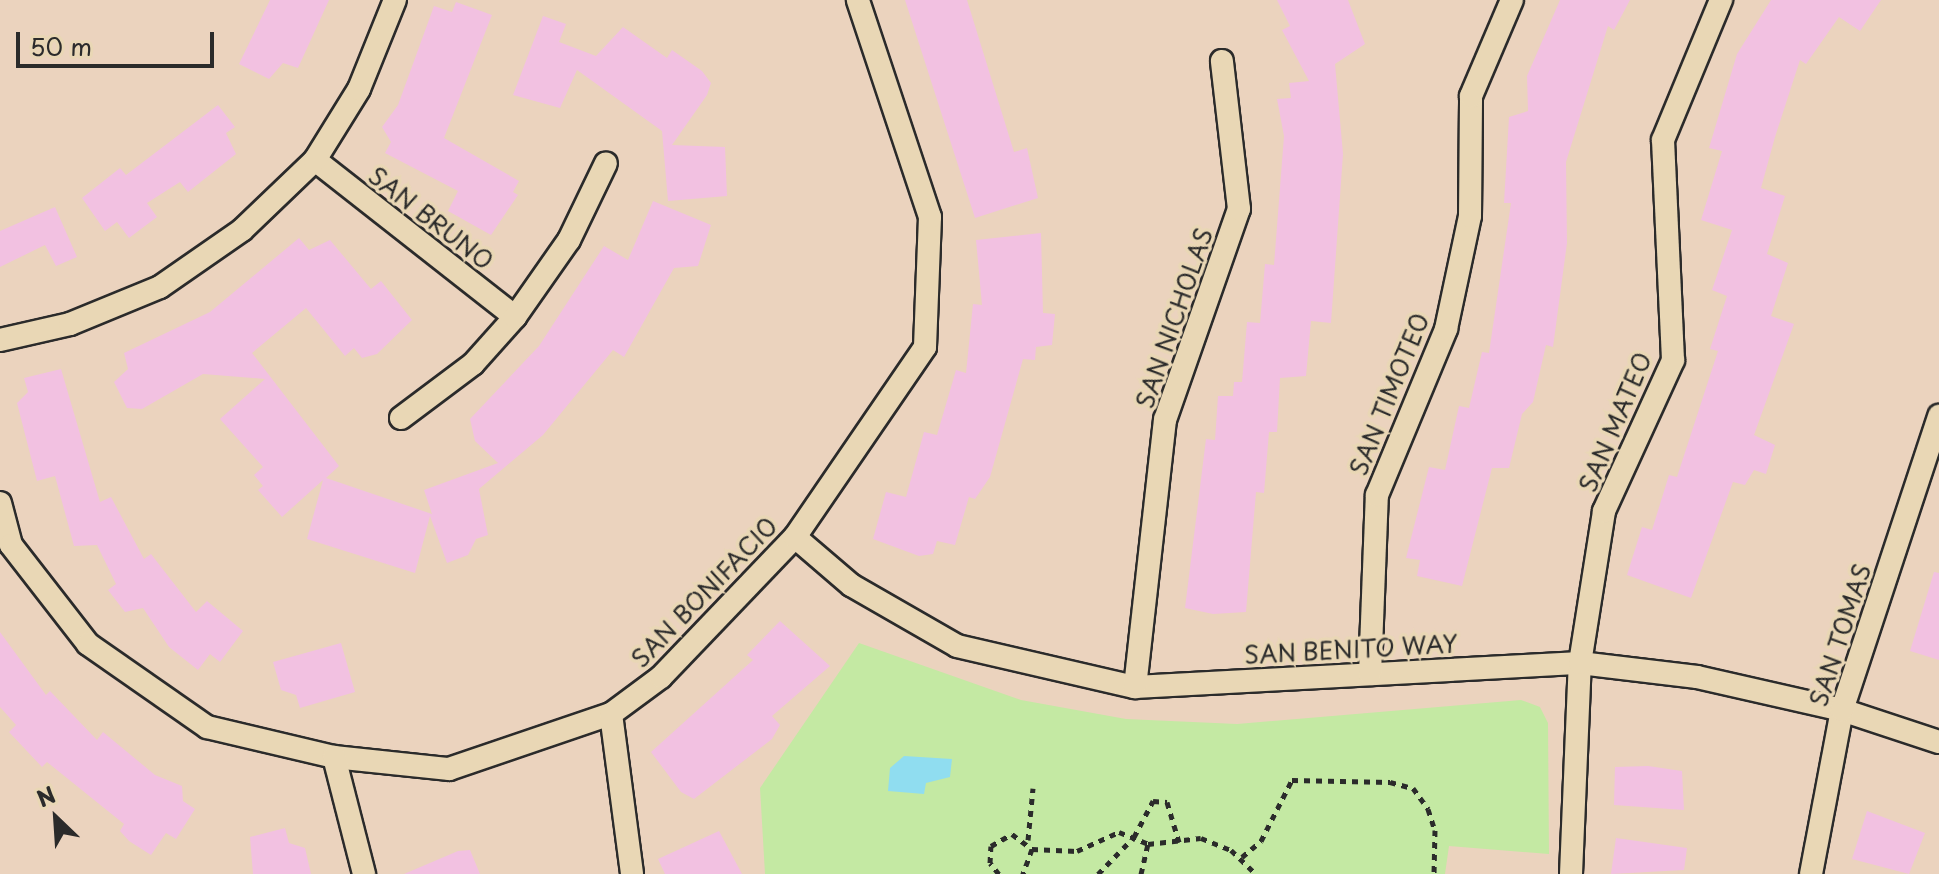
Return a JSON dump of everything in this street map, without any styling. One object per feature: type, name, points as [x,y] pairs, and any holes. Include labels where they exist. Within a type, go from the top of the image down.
[{"type":"street","points":[[0,340],[70,324],[160,287],[242,230],[315,160],[359,89],[395,0]]},
{"type":"street","name":"SAN BONIFACIO","points":[[0,503],[11,545],[88,644],[207,727],[334,757],[449,769],[611,714],[661,677],[795,537],[925,347],[930,217],[858,0]]},
{"type":"street","name":"SAN TIMOTEO","points":[[1370,674],[1377,495],[1446,329],[1470,216],[1471,96],[1512,0]]},
{"type":"street","name":"SAN MATEO","points":[[1571,874],[1580,663],[1604,511],[1673,360],[1663,140],[1721,0]]},
{"type":"street","name":"SAN NICHOLAS","points":[[1135,687],[1165,420],[1239,209],[1222,61]]},
{"type":"street","name":"SAN BRUNO","points":[[315,160],[515,317]]},
{"type":"street","points":[[401,418],[473,364],[515,317],[569,240],[606,163]]},
{"type":"street","name":"SAN TOMAS","points":[[1811,874],[1842,710],[1939,416]]},
{"type":"street","name":"SAN BENITO WAY","points":[[795,537],[851,585],[957,646],[1135,687],[1580,663],[1697,677],[1842,710],[1939,742]]},
{"type":"street","points":[[611,714],[632,874]]},
{"type":"street","points":[[334,757],[364,874]]},
{"type":"path","points":[[1242,857],[1261,841],[1292,780],[1390,782],[1413,788],[1428,809],[1435,830],[1434,874]]},
{"type":"path","points":[[1027,841],[1033,788]]},
{"type":"path","points":[[1098,874],[1134,837],[1153,801],[1167,802],[1179,842]]},
{"type":"path","points":[[1032,849],[1077,851],[1119,832],[1148,844],[1201,838],[1242,857],[1256,874]]},
{"type":"path","points":[[999,874],[989,855],[997,839],[1012,834],[1027,841],[1032,849]]},
{"type":"path","points":[[1141,874],[1148,844]]},
{"type":"path","points":[[1023,874],[1032,849]]},
{"type":"green space","points":[[859,643],[1021,700],[1126,719],[1237,724],[1521,700],[1540,707],[1548,723],[1549,854],[1449,846],[1445,874],[765,874],[760,788]]},
{"type":"water","points":[[904,756],[952,759],[950,777],[926,783],[924,794],[888,791],[890,768]]},
{"type":"building","points":[[270,0],[329,0],[298,68],[283,63],[269,79],[239,64]]},
{"type":"building","points":[[905,0],[967,0],[1014,152],[1027,148],[1038,198],[975,218]]},
{"type":"building","points":[[1277,0],[1348,0],[1365,44],[1335,64],[1343,154],[1331,323],[1311,321],[1306,376],[1280,378],[1277,432],[1269,432],[1264,493],[1256,492],[1246,612],[1213,614],[1185,608],[1206,439],[1215,440],[1218,396],[1233,396],[1234,382],[1242,382],[1247,322],[1260,323],[1265,264],[1274,265],[1284,136],[1277,99],[1291,98],[1289,83],[1309,81],[1282,30],[1290,26]]},
{"type":"building","points":[[1560,0],[1630,0],[1614,30],[1608,26],[1566,162],[1567,243],[1553,347],[1546,345],[1533,402],[1522,414],[1509,468],[1492,468],[1462,586],[1417,576],[1420,560],[1406,558],[1429,467],[1445,470],[1459,406],[1469,408],[1482,352],[1489,353],[1511,203],[1504,203],[1509,117],[1528,111],[1527,76]]},
{"type":"building","points":[[1771,0],[1881,0],[1860,31],[1839,17],[1806,64],[1800,60],[1775,137],[1761,188],[1785,196],[1767,254],[1788,263],[1771,316],[1794,324],[1754,435],[1775,445],[1766,474],[1754,470],[1745,485],[1733,482],[1691,598],[1627,575],[1642,527],[1652,530],[1669,475],[1677,477],[1718,351],[1710,349],[1727,296],[1712,290],[1732,230],[1701,220],[1722,151],[1709,148],[1737,54]]},
{"type":"building","points":[[456,2],[492,15],[444,138],[519,181],[513,192],[518,195],[491,235],[448,211],[458,191],[385,153],[391,142],[382,127],[398,105],[434,6],[452,12]]},
{"type":"building","points":[[543,16],[566,24],[559,42],[596,56],[623,27],[667,58],[672,50],[702,71],[711,83],[707,95],[672,145],[725,147],[727,196],[668,201],[662,131],[577,70],[560,108],[513,95]]},
{"type":"building","points":[[218,105],[235,127],[226,133],[236,154],[188,192],[180,182],[147,203],[157,217],[129,238],[117,222],[105,231],[82,198],[120,168],[126,175]]},
{"type":"building","points":[[653,201],[711,225],[698,266],[674,268],[624,357],[613,350],[543,435],[479,489],[488,535],[476,539],[468,555],[447,563],[430,516],[415,573],[307,539],[323,480],[282,517],[258,490],[263,486],[254,475],[263,467],[220,419],[265,379],[203,374],[142,409],[127,408],[114,382],[128,369],[124,353],[210,312],[299,238],[309,250],[330,240],[371,289],[381,281],[412,320],[377,354],[362,358],[354,348],[345,356],[306,308],[252,353],[339,466],[326,478],[432,514],[424,490],[498,463],[475,441],[470,419],[539,346],[604,246],[628,260]]},
{"type":"building","points":[[55,207],[77,257],[56,266],[45,245],[0,267],[0,231]]},
{"type":"building","points":[[1041,233],[1043,313],[1055,314],[1052,345],[1036,347],[1035,360],[1023,359],[990,477],[975,499],[969,497],[955,545],[937,541],[933,554],[919,556],[873,539],[886,492],[906,497],[924,432],[937,435],[956,370],[966,373],[973,304],[982,305],[976,240]]},
{"type":"building","points":[[61,369],[100,502],[111,497],[144,559],[151,554],[196,612],[207,601],[243,631],[220,662],[210,654],[198,670],[169,647],[143,608],[125,612],[108,590],[116,584],[97,545],[74,546],[55,476],[37,481],[17,403],[28,392],[24,378]]},
{"type":"building","points":[[1934,572],[1939,573],[1939,660],[1910,651]]},
{"type":"building","points":[[780,621],[830,666],[772,716],[780,725],[772,739],[694,799],[681,792],[651,752],[753,660],[747,655]]},
{"type":"building","points":[[0,632],[46,695],[50,691],[97,740],[103,732],[155,775],[182,786],[183,801],[195,809],[176,839],[166,833],[151,855],[129,841],[120,831],[124,824],[47,762],[42,767],[9,732],[16,725],[0,707]]},
{"type":"building","points":[[341,643],[355,692],[300,708],[296,695],[281,690],[273,662]]},
{"type":"building","points":[[1648,766],[1682,771],[1684,810],[1614,805],[1615,767]]},
{"type":"building","points":[[1867,811],[1925,833],[1909,874],[1852,859]]},
{"type":"building","points":[[285,828],[289,843],[305,848],[311,874],[253,874],[250,837]]},
{"type":"building","points":[[719,831],[742,874],[665,874],[658,859]]},
{"type":"building","points":[[1616,838],[1687,848],[1684,870],[1611,874]]},
{"type":"building","points":[[470,850],[480,874],[404,874],[458,851]]}]
